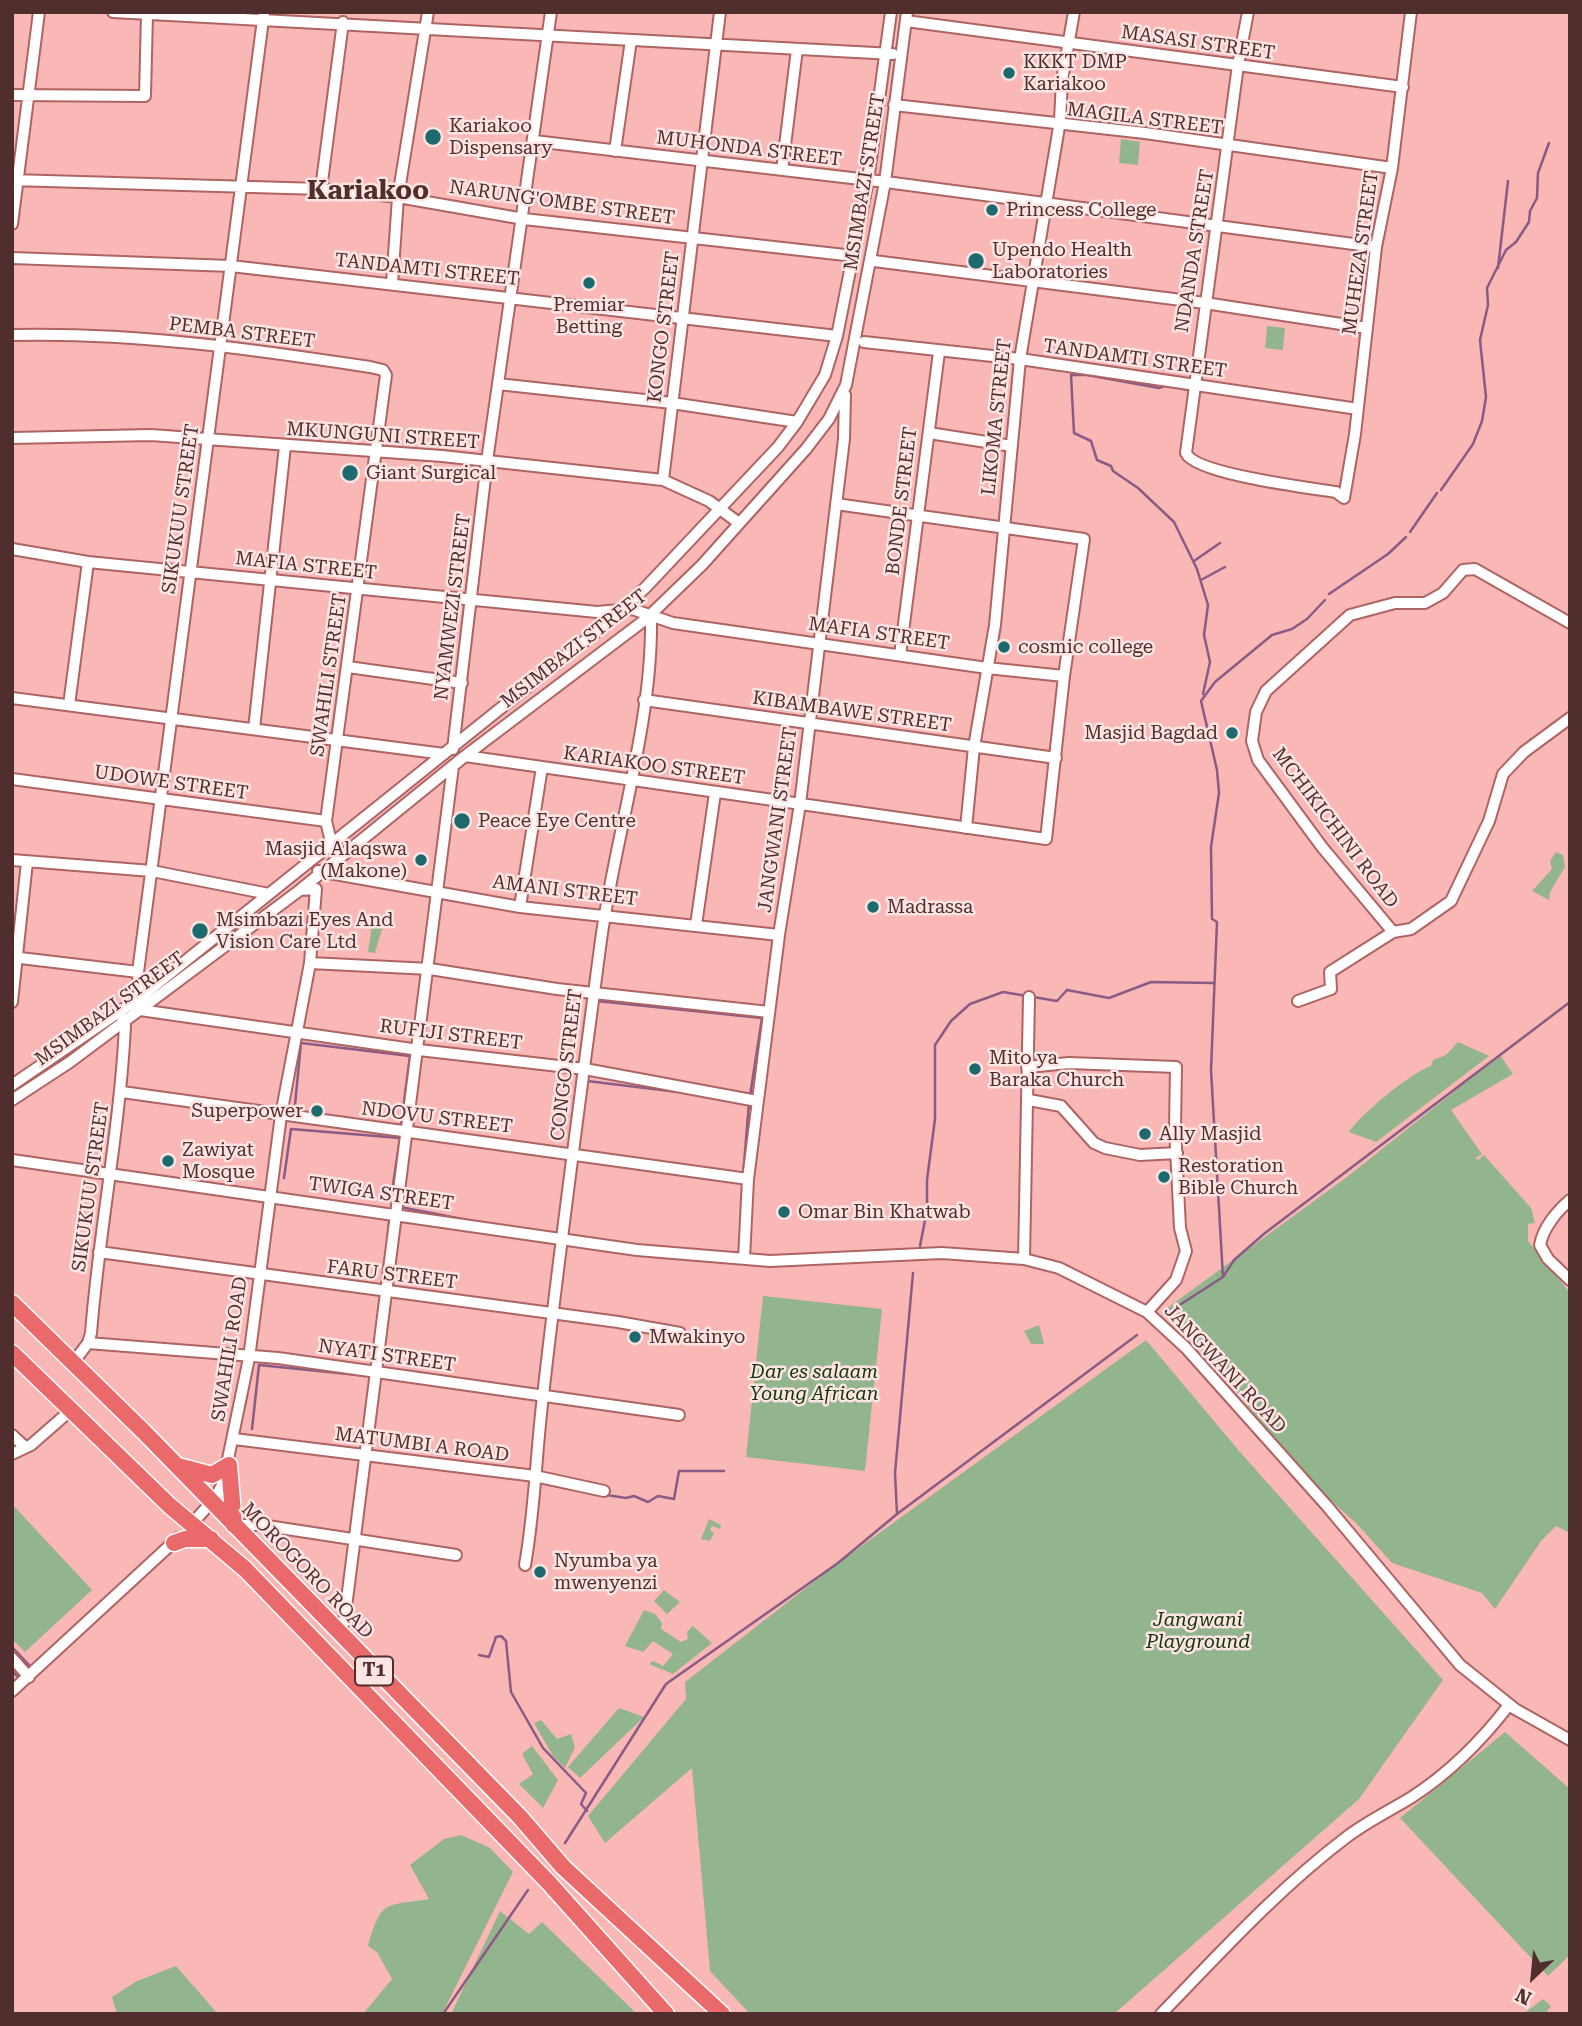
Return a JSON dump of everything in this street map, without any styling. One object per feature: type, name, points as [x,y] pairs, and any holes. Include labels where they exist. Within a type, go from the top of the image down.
[{"type":"highway","name":"MOROGORO ROAD","points":[[12,1303],[174,1463],[540,1837],[563,1867],[722,2014]]},
{"type":"highway","name":"T1","points":[[12,1353],[170,1507],[211,1539],[254,1579],[549,1883],[666,2014]]},
{"type":"highway","points":[[174,1463],[196,1473],[212,1475],[229,1465],[234,1525]]},
{"type":"highway","points":[[170,1507],[176,1530],[174,1543],[185,1539],[211,1539]]},
{"type":"street","points":[[12,224],[39,12]]},
{"type":"street","points":[[113,12],[263,16],[548,36],[902,55]]},
{"type":"street","points":[[392,284],[398,197],[428,12]]},
{"type":"street","name":"NYAMWEZI STREET","points":[[448,751],[473,599],[487,461],[524,219],[551,12]]},
{"type":"street","name":"KONGO STREET","points":[[663,480],[720,12]]},
{"type":"street","name":"MSIMBAZI STREET","points":[[12,1100],[124,1022],[139,1004],[269,894],[331,847],[622,609],[720,508],[797,422],[825,375],[837,336],[868,180],[891,12]]},
{"type":"street","name":"LIKOMA STREET","points":[[966,828],[974,747],[995,625],[1002,526],[1020,359],[1047,204],[1059,126],[1062,80],[1074,12]]},
{"type":"street","name":"NDANDA STREET","points":[[1248,12],[1238,65],[1193,385],[1186,453],[1194,461],[1224,472],[1336,492],[1344,498]]},
{"type":"street","name":"MUHEZA STREET","points":[[1344,498],[1358,409],[1376,247],[1392,168],[1411,12]]},
{"type":"street","points":[[12,94],[145,96],[147,14]]},
{"type":"street","name":"SIKUKUU STREET","points":[[139,1004],[138,972],[263,16]]},
{"type":"street","name":"MSIMBAZI STREET","points":[[12,1085],[119,1011],[139,1004],[300,890],[465,756],[647,617],[702,565],[806,449],[829,419],[846,385],[885,182],[906,17]]},
{"type":"street","name":"MASASI STREET","points":[[906,17],[1069,43],[1403,87]]},
{"type":"street","points":[[321,190],[343,22]]},
{"type":"street","points":[[615,151],[631,40]]},
{"type":"street","points":[[782,170],[797,49]]},
{"type":"street","name":"MAGILA STREET","points":[[894,105],[1059,126],[1145,133],[1228,147],[1392,168]]},
{"type":"street","name":"MUHONDA STREET","points":[[534,141],[885,182],[1376,247]]},
{"type":"street","name":"NARUNG'OMBE STREET","points":[[16,181],[321,190],[398,197],[524,219],[854,256]]},
{"type":"street","name":"TANDAMTI STREET","points":[[12,258],[231,265],[837,336]]},
{"type":"street","points":[[874,261],[1205,303],[1367,328]]},
{"type":"street","name":"PEMBA STREET","points":[[12,335],[58,334],[221,344],[383,370],[388,380],[376,452]]},
{"type":"street","name":"TANDAMTI STREET","points":[[864,342],[1020,359],[1358,409]]},
{"type":"street","name":"BONDE STREET","points":[[900,655],[939,352]]},
{"type":"street","points":[[498,384],[672,403],[797,422]]},
{"type":"street","name":"JANGWANI STREET","points":[[744,1259],[748,1179],[757,1101],[800,804],[836,504],[846,385]]},
{"type":"street","points":[[929,433],[1012,446]]},
{"type":"street","name":"MKUNGUNI STREET","points":[[12,438],[150,435],[487,461],[663,480],[677,484],[720,508],[739,523]]},
{"type":"street","points":[[254,729],[285,446]]},
{"type":"street","name":"SWAHILI STREET","points":[[339,857],[331,847],[326,821],[376,452]]},
{"type":"street","points":[[836,504],[1084,539],[1064,676],[1056,758]]},
{"type":"street","name":"MAFIA STREET","points":[[12,550],[88,562],[597,612],[622,609],[673,623],[986,668],[1064,676]]},
{"type":"street","points":[[69,705],[88,562]]},
{"type":"street","name":"MCHIKICHINI ROAD","points":[[1570,623],[1475,569],[1462,570],[1443,593],[1425,603],[1395,603],[1354,612],[1266,691],[1256,712],[1252,741],[1258,760],[1322,847],[1393,932],[1411,929],[1451,901],[1489,821],[1503,774],[1524,752],[1570,718]]},
{"type":"street","name":"CONGO STREET","points":[[525,1565],[532,1521],[542,1396],[594,992],[605,914],[644,700],[651,635],[651,622],[647,617]]},
{"type":"street","points":[[348,667],[461,683]]},
{"type":"street","points":[[12,698],[338,741],[448,751]]},
{"type":"street","name":"KIBAMBAWE STREET","points":[[644,700],[1056,758]]},
{"type":"street","name":"KARIAKOO STREET","points":[[465,756],[1046,839],[1056,758]]},
{"type":"street","points":[[344,1623],[363,1456],[377,1371],[430,969],[436,890],[453,766]]},
{"type":"street","points":[[520,907],[542,767]]},
{"type":"street","name":"UDOWE STREET","points":[[12,779],[326,821]]},
{"type":"street","points":[[696,925],[715,793]]},
{"type":"street","points":[[12,860],[152,871],[269,894]]},
{"type":"street","points":[[12,1002],[14,957],[27,862]]},
{"type":"street","points":[[311,862],[321,873]]},
{"type":"street","name":"AMANI STREET","points":[[321,873],[436,890],[520,907],[605,914],[779,935]]},
{"type":"street","points":[[270,1196],[294,1032],[310,963],[316,889],[300,890]]},
{"type":"street","points":[[1298,1001],[1331,989],[1329,972],[1393,932]]},
{"type":"street","points":[[14,957],[138,972]]},
{"type":"street","points":[[310,963],[430,969],[594,992],[769,1012]]},
{"type":"street","points":[[1024,1259],[1029,997]]},
{"type":"street","name":"RUFIJI STREET","points":[[139,1004],[294,1032],[585,1069],[757,1101]]},
{"type":"street","name":"SIKUKUU STREET","points":[[73,1363],[88,1343],[108,1173],[122,1092],[124,1022],[119,1011]]},
{"type":"street","points":[[1027,1067],[1069,1063],[1176,1067],[1180,1228],[1185,1258],[1176,1280],[1147,1312]]},
{"type":"street","name":"NDOVU STREET","points":[[122,1092],[748,1179]]},
{"type":"street","points":[[1029,1100],[1061,1106],[1094,1143],[1105,1148],[1140,1155],[1177,1153]]},
{"type":"street","name":"TWIGA STREET","points":[[12,1160],[638,1251],[744,1259]]},
{"type":"street","name":"SWAHILI ROAD","points":[[12,1691],[174,1543],[212,1502],[229,1465],[250,1358],[270,1196]]},
{"type":"street","points":[[1570,1200],[1560,1208],[1541,1237],[1540,1245],[1548,1259],[1570,1280]]},
{"type":"street","name":"FARU STREET","points":[[99,1252],[680,1334]]},
{"type":"street","name":"JANGWANI ROAD","points":[[744,1259],[942,1253],[1024,1259],[1059,1268],[1147,1312],[1217,1382],[1460,1665],[1509,1705],[1570,1740]]},
{"type":"street","name":"NYATI STREET","points":[[88,1343],[377,1371],[679,1415]]},
{"type":"street","points":[[12,1454],[25,1447],[63,1416]]},
{"type":"street","points":[[12,1435],[25,1447]]},
{"type":"street","name":"MATUMBI A ROAD","points":[[234,1439],[535,1476],[604,1491]]},
{"type":"street","points":[[234,1525],[261,1525],[456,1555]]},
{"type":"street","points":[[12,1658],[29,1677]]},
{"type":"street","points":[[1161,2014],[1258,1913],[1349,1836],[1414,1796],[1445,1772],[1490,1730],[1509,1705]]},
{"type":"green space","points":[[1121,139],[1140,142],[1138,165],[1119,163]]},
{"type":"green space","points":[[1267,326],[1285,328],[1283,350],[1265,348]]},
{"type":"green space","points":[[1556,852],[1563,855],[1565,867],[1550,892],[1549,900],[1532,891],[1552,869],[1550,861]]},
{"type":"green space","points":[[372,925],[383,926],[375,953],[368,952]]},
{"type":"green space","points":[[1458,1042],[1489,1056],[1376,1142],[1349,1132],[1387,1095],[1431,1066],[1433,1060],[1446,1055]]},
{"type":"green space","points":[[1500,1055],[1513,1074],[1451,1110],[1482,1154],[1476,1158],[1478,1160],[1484,1155],[1531,1208],[1535,1223],[1528,1224],[1528,1241],[1570,1293],[1570,1533],[1556,1526],[1541,1541],[1495,1609],[1482,1593],[1392,1563],[1357,1524],[1300,1473],[1238,1393],[1166,1309],[1347,1177]]},
{"type":"green space","name":"Dar es salaam Young African","points":[[763,1296],[882,1309],[865,1471],[746,1457]]},
{"type":"green space","points":[[1039,1325],[1044,1344],[1031,1344],[1024,1331]]},
{"type":"green space","name":"Jangwani Playground","points":[[1146,1340],[1240,1452],[1443,1680],[1359,1799],[1114,2014],[750,2014],[710,1971],[692,1768],[605,1843],[588,1816],[686,1699],[685,1682],[838,1563]]},
{"type":"green space","points":[[12,1504],[92,1590],[25,1652],[12,1639]]},
{"type":"green space","points":[[709,1519],[721,1525],[720,1529],[712,1526],[710,1530],[714,1533],[710,1541],[701,1539]]},
{"type":"green space","points":[[664,1590],[680,1602],[667,1614],[654,1601]]},
{"type":"green space","points":[[644,1610],[655,1614],[662,1623],[661,1629],[681,1642],[688,1639],[687,1632],[693,1626],[712,1643],[673,1674],[649,1664],[653,1661],[663,1666],[673,1654],[653,1641],[643,1652],[625,1646]]},
{"type":"green space","points":[[619,1708],[644,1717],[580,1778],[568,1767]]},
{"type":"green space","points":[[541,1720],[557,1739],[571,1734],[575,1747],[565,1768],[553,1756],[534,1723]]},
{"type":"green space","points":[[1505,1732],[1570,1789],[1570,1955],[1548,1976],[1400,1818]]},
{"type":"green space","points":[[532,1746],[558,1780],[543,1808],[519,1784],[533,1774],[522,1754]]},
{"type":"green space","points":[[461,1835],[490,1848],[513,1872],[442,2014],[363,2014],[392,1979],[377,1952],[368,1946],[377,1920],[382,1912],[394,1905],[429,1899],[410,1865],[444,1839]]},
{"type":"green space","points":[[500,1911],[529,1934],[542,1922],[637,2014],[451,2014]]},
{"type":"green space","points":[[176,1966],[218,2014],[117,2014],[112,1997],[137,1981]]},
{"type":"green space","points":[[1543,1999],[1551,2006],[1545,2014],[1523,2014]]},
{"type":"waterway","points":[[1441,490],[1473,444],[1482,421],[1486,397],[1480,340],[1488,305],[1487,288],[1506,250],[1516,242],[1529,222],[1530,211],[1537,198],[1538,173],[1549,143]]},
{"type":"waterway","points":[[1498,268],[1508,181]]},
{"type":"waterway","points":[[1192,391],[1167,385],[1159,388],[1087,375],[1071,375],[1074,433],[1091,441],[1097,460],[1111,466],[1113,471],[1138,488],[1174,522],[1197,569],[1208,605],[1204,635],[1210,662],[1203,694]]},
{"type":"waterway","points":[[1410,532],[1437,493]]},
{"type":"waterway","points":[[1329,594],[1388,554],[1406,537]]},
{"type":"waterway","points":[[1194,561],[1220,543]]},
{"type":"waterway","points":[[1201,580],[1225,567]]},
{"type":"waterway","points":[[1223,1277],[1211,1070],[1217,922],[1212,919],[1211,847],[1219,793],[1217,770],[1201,701],[1215,682],[1272,635],[1292,629],[1307,619],[1325,600]]},
{"type":"waterway","points":[[920,1246],[927,1210],[927,1180],[935,1119],[935,1045],[951,1021],[970,1004],[1003,992],[1057,1001],[1067,990],[1109,998],[1151,982],[1213,983]]},
{"type":"waterway","points":[[597,1001],[762,1018],[750,1096]]},
{"type":"waterway","points":[[1167,1313],[1223,1277],[1234,1260],[1265,1233],[1570,1002]]},
{"type":"waterway","points":[[301,1043],[410,1056],[401,1125],[294,1115],[301,1043]]},
{"type":"waterway","points":[[587,1081],[678,1092]]},
{"type":"waterway","points":[[743,1176],[749,1103]]},
{"type":"waterway","points":[[284,1178],[291,1129],[400,1138],[391,1198]]},
{"type":"waterway","points":[[400,1207],[483,1223]]},
{"type":"waterway","points":[[387,1242],[389,1222]]},
{"type":"waterway","points":[[897,1514],[895,1473],[913,1273]]},
{"type":"waterway","points":[[565,1843],[666,1684],[838,1563],[897,1514],[1137,1335]]},
{"type":"waterway","points":[[252,1429],[259,1365],[368,1376]]},
{"type":"waterway","points":[[607,1495],[626,1498],[634,1496],[648,1502],[658,1496],[674,1499],[679,1471],[724,1471]]},
{"type":"waterway","points":[[545,1484],[569,1489]]},
{"type":"waterway","points":[[479,1655],[489,1657],[496,1637],[501,1636],[506,1641],[511,1692],[543,1748],[586,1793],[581,1804],[587,1811]]},
{"type":"waterway","points":[[12,1647],[31,1667]]},
{"type":"waterway","points":[[12,1671],[19,1678]]},
{"type":"waterway","points":[[443,2014],[528,1890]]},
{"type":"place","name":"KKKT DMP Kariakoo","points":[[1009,73]]},
{"type":"place","name":"Kariakoo Dispensary","points":[[433,137]]},
{"type":"place","name":"Princess College","points":[[992,210]]},
{"type":"place","name":"Upendo Health Laboratories","points":[[976,261]]},
{"type":"place","name":"Premiar Betting","points":[[589,283]]},
{"type":"place","name":"Giant Surgical","points":[[350,473]]},
{"type":"place","name":"cosmic college","points":[[1004,647]]},
{"type":"place","name":"Masjid Bagdad","points":[[1232,733]]},
{"type":"place","name":"Peace Eye Centre","points":[[462,821]]},
{"type":"place","name":"Masjid Alaqswa (Makone)","points":[[421,860]]},
{"type":"place","name":"Madrassa","points":[[873,907]]},
{"type":"place","name":"Msimbazi Eyes And Vision Care Ltd","points":[[200,931]]},
{"type":"place","name":"Mito ya Baraka Church","points":[[975,1069]]},
{"type":"place","name":"Superpower","points":[[317,1111]]},
{"type":"place","name":"Ally Masjid","points":[[1145,1134]]},
{"type":"place","name":"Zawiyat Mosque","points":[[168,1161]]},
{"type":"place","name":"Restoration Bible Church","points":[[1164,1177]]},
{"type":"place","name":"Omar Bin Khatwab","points":[[784,1212]]},
{"type":"place","name":"Mwakinyo","points":[[635,1337]]},
{"type":"place","name":"Nyumba ya mwenyenzi","points":[[540,1572]]},
{"type":"district","name":"Kariakoo","points":[[368,191]]}]
